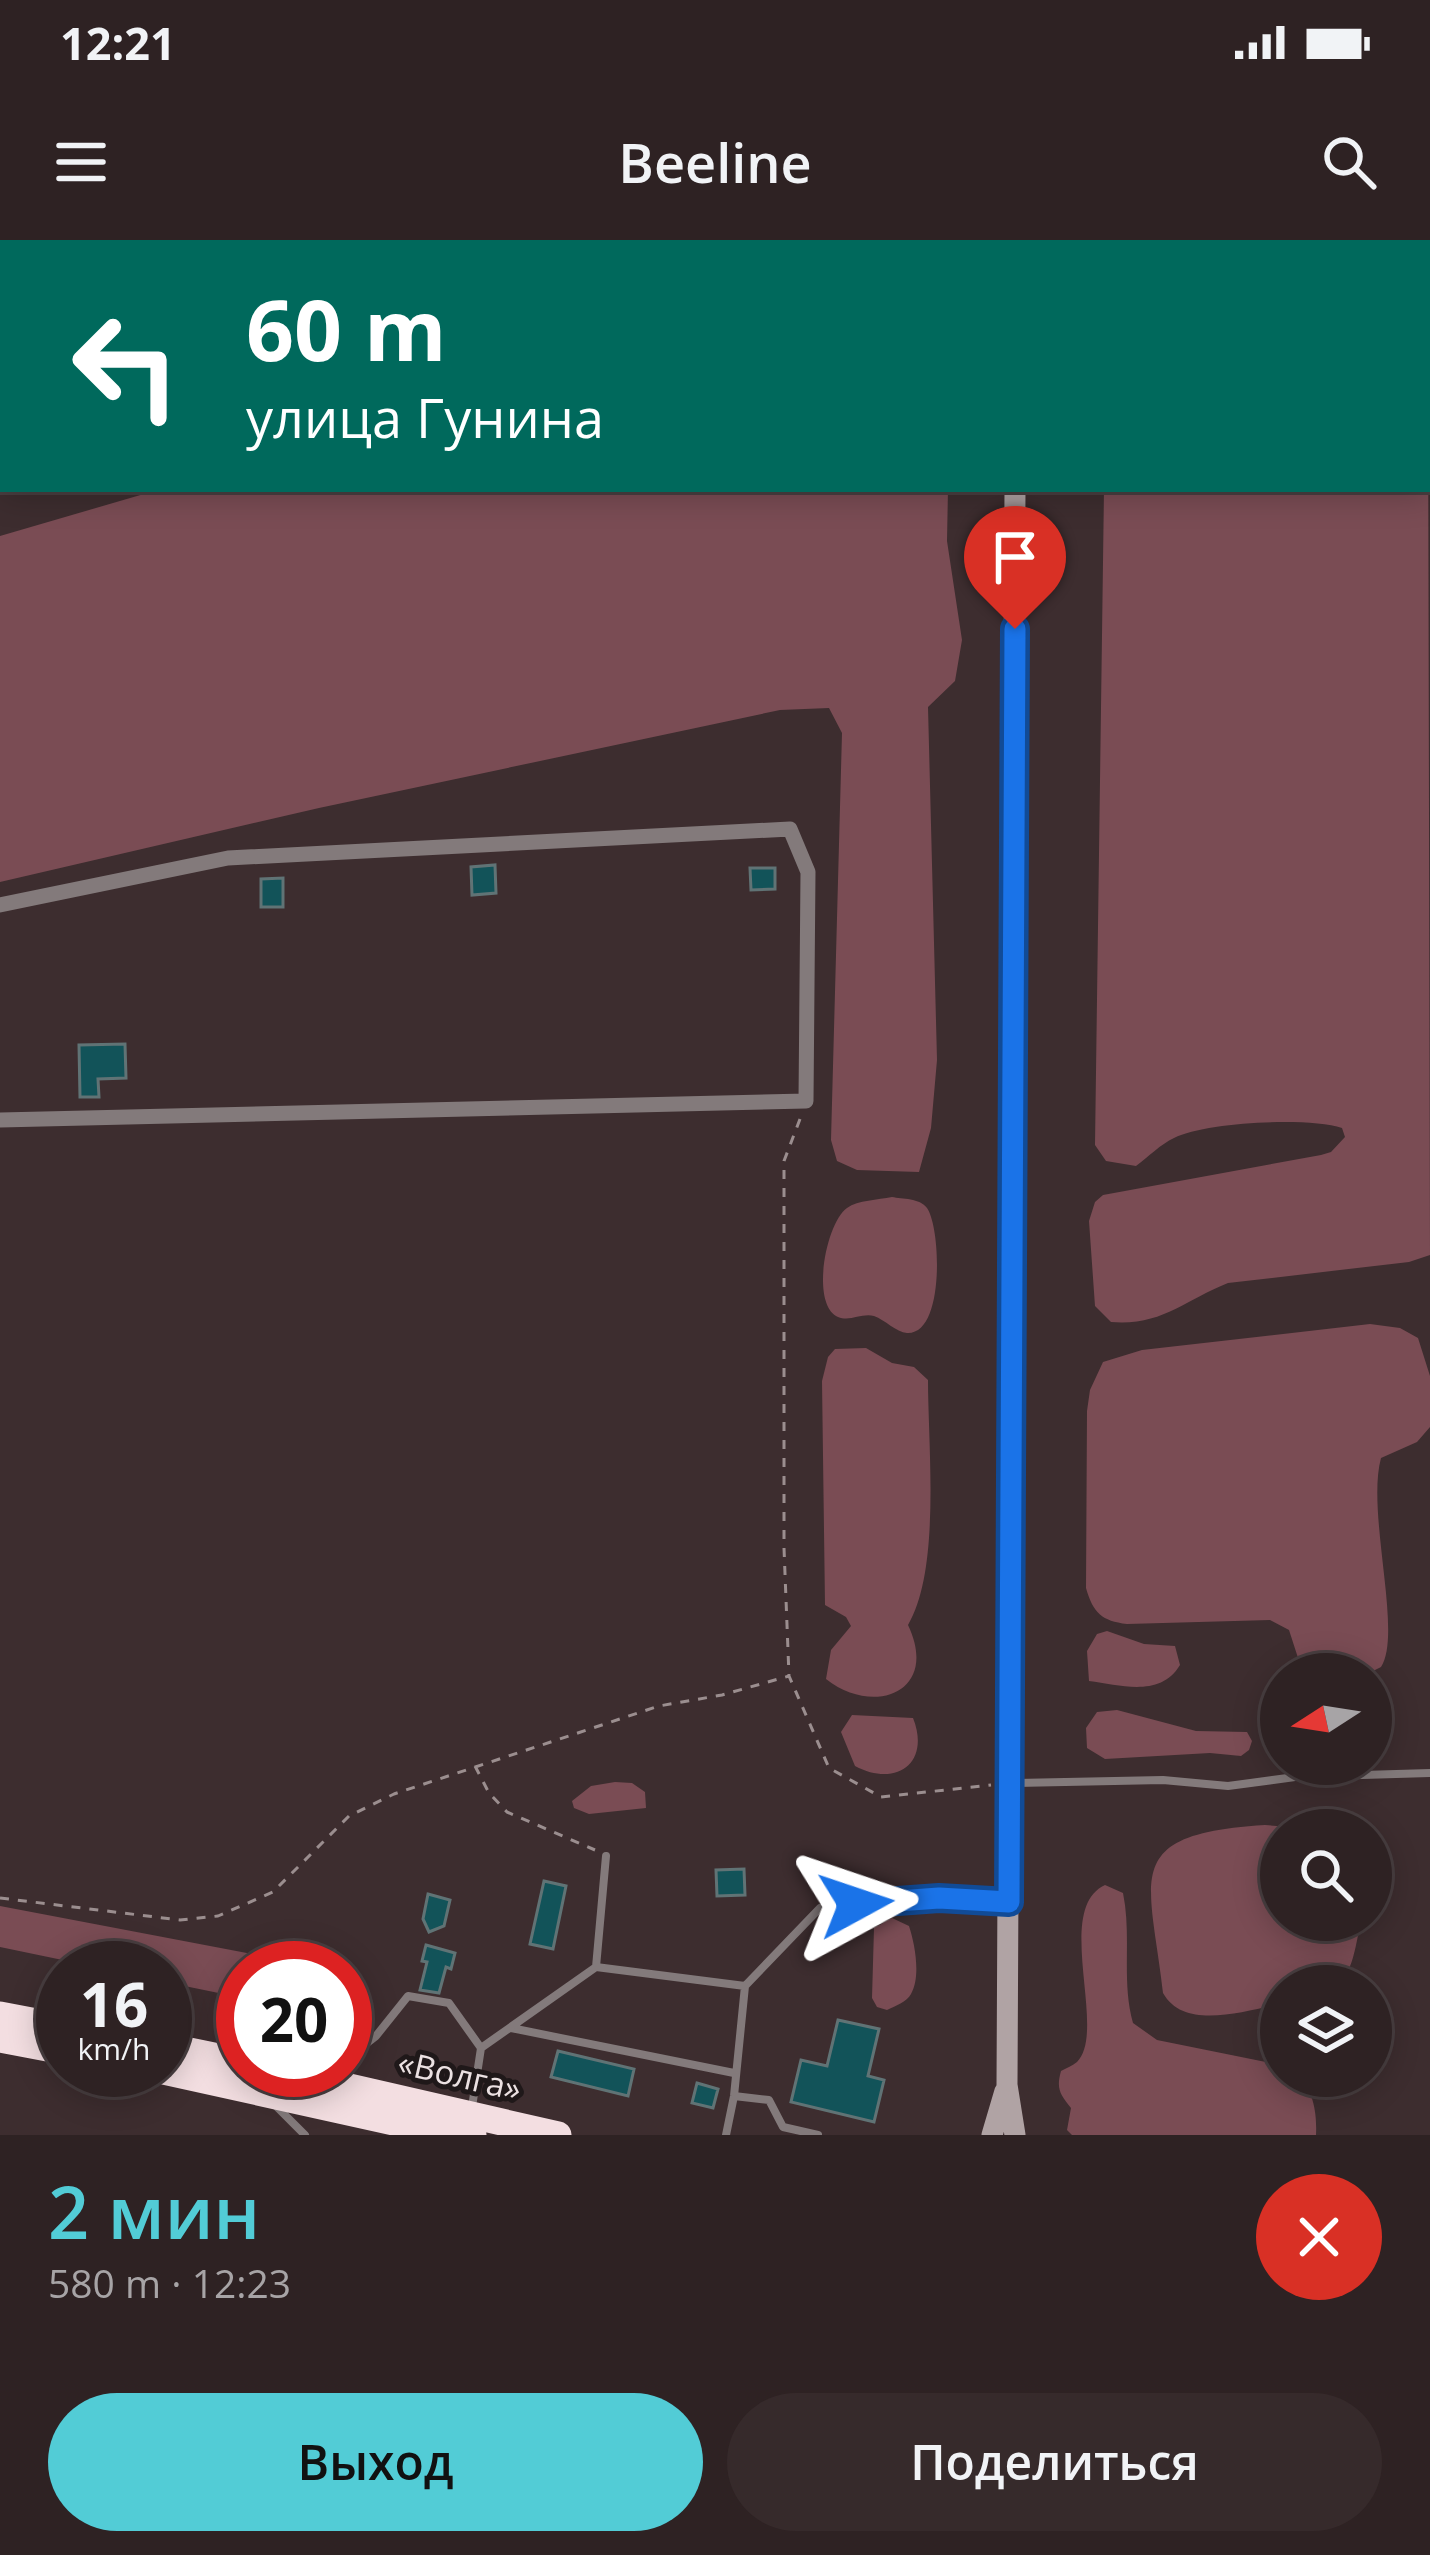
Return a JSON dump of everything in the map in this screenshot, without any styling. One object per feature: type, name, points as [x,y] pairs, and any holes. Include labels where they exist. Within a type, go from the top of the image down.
[{"type":"highway","points":[[0,2015],[36,2022]]},
{"type":"highway","points":[[0,2039],[36,2046]]},
{"type":"highway","name":"«Волга»","points":[[372,2091],[472,2125]]},
{"type":"highway","name":"«Волга»","points":[[311,2097],[395,2130],[472,2125],[558,2135]]},
{"type":"main road","points":[[1015,2135],[1007,2085],[1016,492]]},
{"type":"main road","points":[[992,2135],[1007,2085]]},
{"type":"street","points":[[0,905],[228,858],[790,829],[808,872],[806,1100],[0,1120]]},
{"type":"lane","points":[[1010,1783],[1162,1780],[1228,1786],[1295,1777],[1430,1773]]},
{"type":"lane","points":[[596,1967],[606,1856]]},
{"type":"lane","points":[[726,2135],[745,1986],[820,1908],[939,1898],[1009,1902]]},
{"type":"lane","points":[[481,2048],[596,1967],[745,1986]]},
{"type":"lane","points":[[372,2039],[408,1996],[448,2002],[481,2048],[472,2125]]},
{"type":"lane","points":[[510,2028],[734,2073]]},
{"type":"lane","points":[[734,2096],[769,2100],[783,2127],[818,2135]]},
{"type":"lane","points":[[279,2097],[305,2135]]},
{"type":"path","points":[[806,1100],[784,1160],[784,1548],[789,1676],[830,1768],[881,1797],[1010,1783]]},
{"type":"path","points":[[0,1898],[180,1920],[218,1916],[273,1892],[350,1816],[394,1794],[659,1706],[789,1676]]},
{"type":"path","points":[[474,1764],[489,1793],[506,1812],[606,1856]]},
{"type":"shaded area","points":[[151,492],[948,492],[947,541],[962,640],[955,681],[928,707],[937,1060],[931,1128],[919,1172],[857,1170],[837,1161],[831,1140],[842,733],[829,708],[780,710],[0,882],[0,536]]},
{"type":"shaded area","points":[[1104,492],[1428,492],[1430,1255],[1409,1262],[1228,1283],[1159,1316],[1111,1322],[1095,1306],[1089,1221],[1095,1202],[1103,1195],[1321,1155],[1345,1137],[1342,1128],[1326,1125],[1232,1125],[1174,1138],[1136,1166],[1106,1161],[1095,1145]]},
{"type":"shaded area","points":[[892,1197],[924,1205],[935,1236],[934,1300],[919,1329],[907,1333],[874,1316],[838,1317],[829,1309],[823,1281],[839,1216],[857,1203]]},
{"type":"shaded area","points":[[1370,1324],[1400,1328],[1418,1338],[1430,1376],[1430,1427],[1417,1442],[1381,1458],[1378,1481],[1386,1653],[1296,1653],[1289,1630],[1270,1620],[1127,1624],[1100,1614],[1086,1588],[1090,1390],[1103,1362],[1142,1350]]},
{"type":"shaded area","points":[[866,1348],[892,1363],[914,1367],[928,1380],[929,1540],[918,1601],[908,1625],[916,1648],[915,1667],[909,1682],[881,1696],[864,1696],[826,1679],[831,1650],[851,1626],[846,1617],[825,1605],[822,1381],[835,1349]]},
{"type":"shaded area","points":[[1107,1631],[1144,1644],[1175,1646],[1180,1665],[1151,1686],[1089,1681],[1087,1651],[1097,1634]]},
{"type":"shaded area","points":[[1117,1710],[1196,1731],[1247,1732],[1252,1741],[1241,1756],[1210,1753],[1105,1759],[1087,1748],[1086,1728],[1097,1712]]},
{"type":"shaded area","points":[[852,1715],[913,1718],[917,1748],[913,1759],[906,1767],[884,1774],[855,1766],[841,1732]]},
{"type":"shaded area","points":[[632,1783],[645,1792],[646,1808],[589,1814],[574,1808],[572,1801],[591,1786]]},
{"type":"shaded area","points":[[1260,1826],[1260,1941],[1357,1941],[1350,1965],[1260,1965],[1260,2008],[1201,2015],[1173,2005],[1163,1993],[1153,1919],[1154,1869],[1165,1852],[1186,1839]]},
{"type":"shaded area","points":[[1105,1885],[1123,1893],[1133,2023],[1157,2040],[1260,2061],[1260,2097],[1311,2097],[1316,2135],[1072,2135],[1067,2130],[1071,2108],[1060,2091],[1060,2077],[1061,2071],[1077,2062],[1085,2046],[1081,1943],[1090,1898]]},
{"type":"shaded area","points":[[0,1906],[184,1941],[36,1941],[36,1954],[0,1947]]},
{"type":"shaded area","points":[[892,1918],[909,1926],[916,1970],[909,1997],[887,2010],[877,2007],[872,1998],[874,1928]]},
{"type":"shaded area","points":[[192,1943],[216,1947],[216,1992],[192,1988]]},
{"type":"building","points":[[495,865],[496,893],[472,895],[471,867]]},
{"type":"building","points":[[750,868],[775,868],[775,889],[751,890]]},
{"type":"building","points":[[283,878],[283,907],[261,907],[261,879]]},
{"type":"building","points":[[125,1044],[126,1078],[98,1079],[99,1097],[80,1097],[79,1045]]},
{"type":"building","points":[[744,1869],[745,1895],[717,1896],[716,1870]]},
{"type":"building","points":[[544,1881],[566,1886],[553,1949],[530,1944]]},
{"type":"building","points":[[428,1894],[450,1900],[444,1926],[429,1932],[423,1919]]},
{"type":"building","points":[[426,1945],[455,1953],[439,1993],[420,1990]]},
{"type":"building","points":[[838,2020],[879,2029],[868,2076],[884,2080],[874,2122],[791,2102],[801,2060],[827,2066]]},
{"type":"building","points":[[558,2051],[634,2069],[628,2096],[551,2077]]},
{"type":"building","points":[[697,2083],[718,2089],[713,2108],[692,2103]]},
{"type":"route","points":[[856,1904],[939,1898],[1009,1902],[1015,629]]}]
